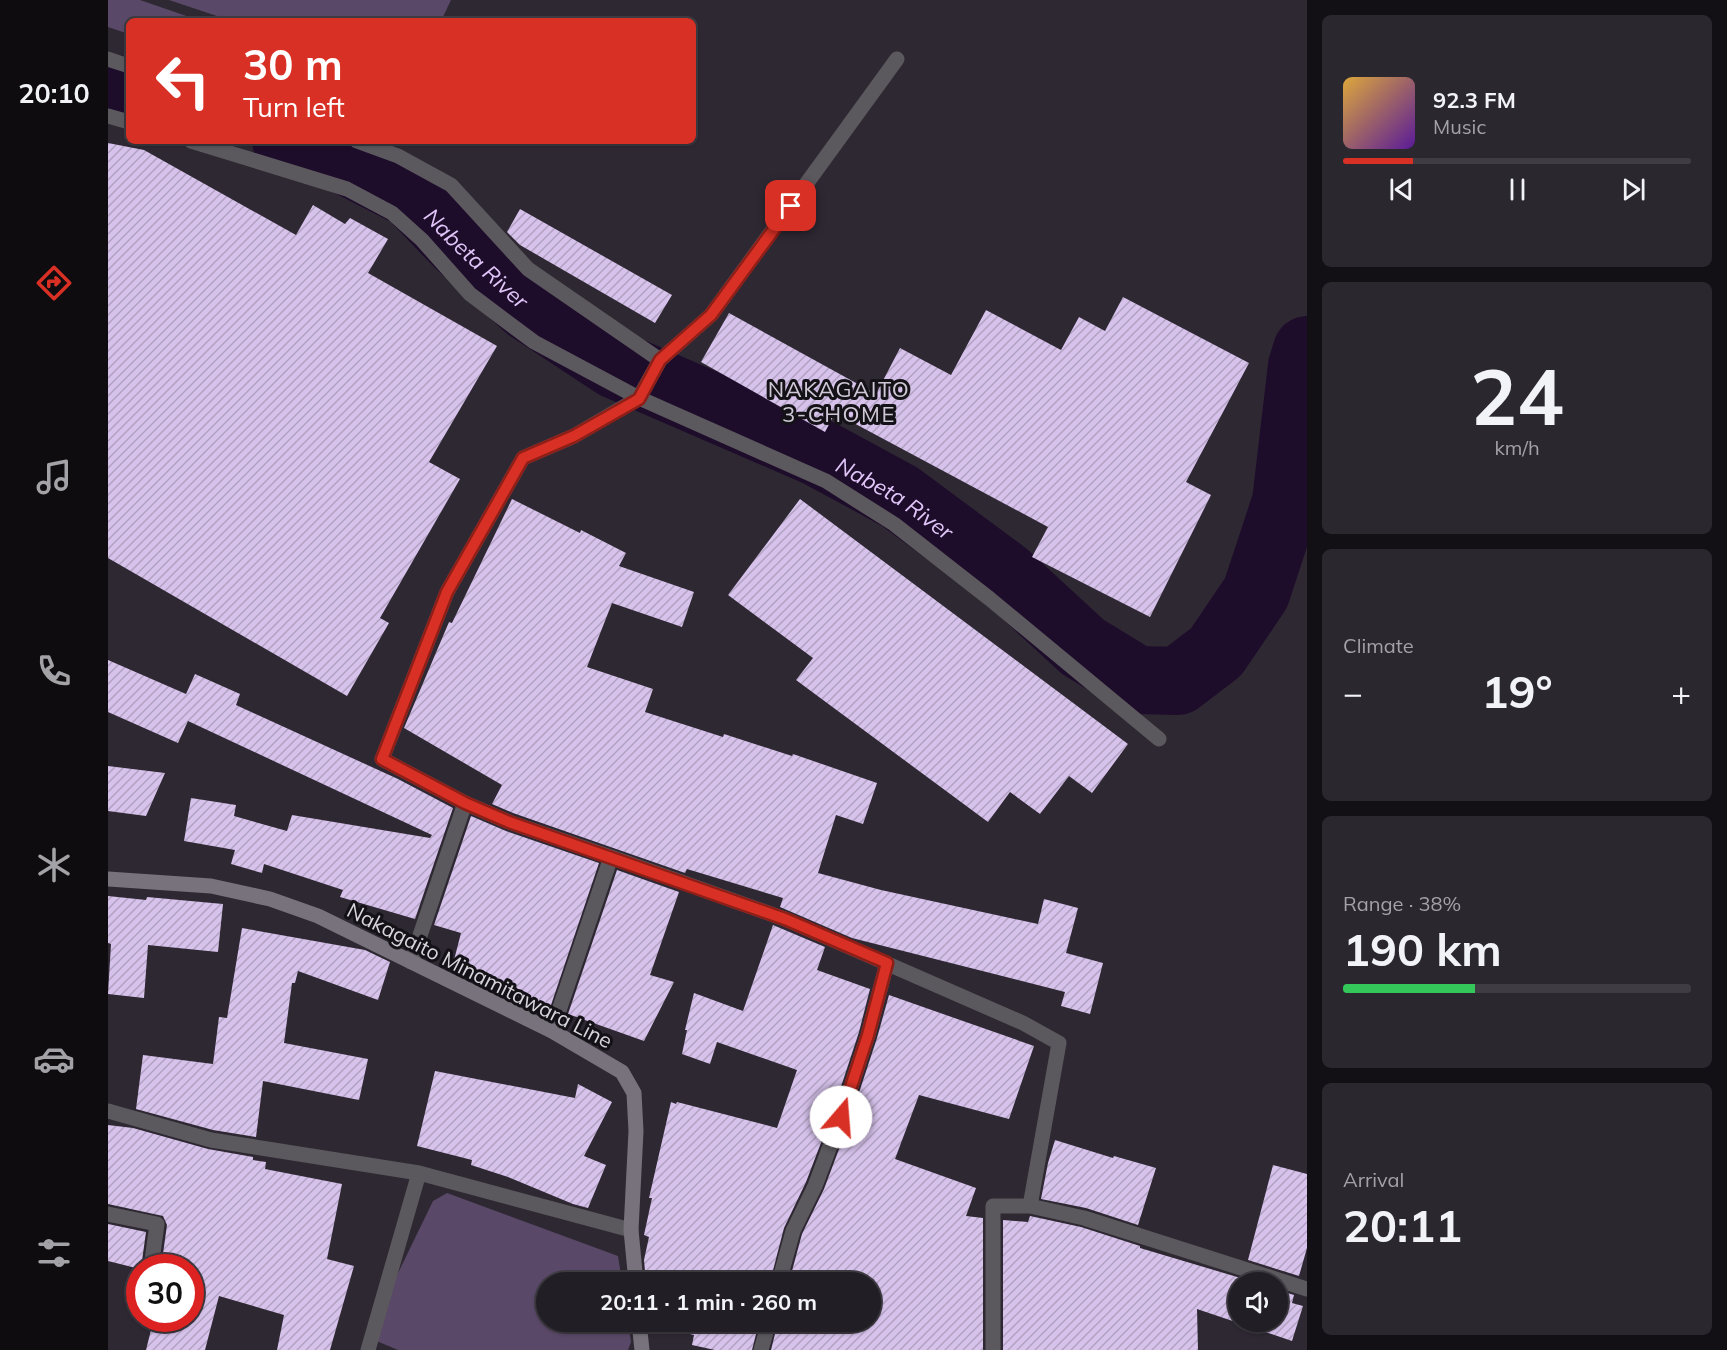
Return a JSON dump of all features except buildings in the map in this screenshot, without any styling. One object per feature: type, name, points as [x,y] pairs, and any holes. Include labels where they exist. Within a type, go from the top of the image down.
[{"type":"main road","name":"Nakagaito Minamitawara Line","points":[[108,879],[211,886],[270,899],[318,916],[552,1031],[622,1072],[634,1093],[636,1131],[631,1230],[635,1272]]},
{"type":"main road","points":[[640,1332],[642,1350]]},
{"type":"street","points":[[108,59],[126,65]]},
{"type":"street","points":[[897,59],[711,315],[660,360],[639,399],[574,436],[523,458],[447,592],[382,759],[465,803],[509,822],[785,919],[1023,1023],[1059,1043],[1030,1206]]},
{"type":"street","points":[[108,116],[126,121]]},
{"type":"street","points":[[201,144],[347,189],[392,213],[422,240],[470,294],[534,342],[639,399],[826,481],[894,524],[990,599],[1160,739]]},
{"type":"street","points":[[365,144],[398,156],[451,185],[528,269],[660,360]]},
{"type":"street","points":[[411,962],[465,803]]},
{"type":"street","points":[[552,1031],[610,857]]},
{"type":"street","points":[[782,1272],[793,1231],[814,1186],[841,1117],[868,1035],[887,963]]},
{"type":"street","points":[[108,1112],[211,1140],[419,1173],[631,1230]]},
{"type":"street","points":[[368,1350],[419,1173]]},
{"type":"street","points":[[993,1350],[993,1206],[1030,1206],[1083,1218],[1307,1289]]},
{"type":"street","points":[[108,1214],[157,1224],[153,1254]]},
{"type":"street","points":[[761,1350],[766,1332]]},
{"type":"shaded area","points":[[108,0],[140,0],[192,18],[126,18],[126,33],[108,27]]},
{"type":"shaded area","points":[[169,0],[451,0],[442,18],[223,18]]},
{"type":"shaded area","points":[[447,1193],[618,1256],[620,1272],[536,1272],[536,1332],[630,1332],[631,1342],[628,1350],[398,1350],[367,1337],[433,1201]]},
{"type":"waterway","name":"Nabeta River","points":[[108,87],[126,92]]},
{"type":"waterway","name":"Nabeta River","points":[[296,144],[337,156],[411,194],[459,244],[528,307],[616,365],[819,453],[900,497],[1005,575],[1083,647],[1137,680],[1178,681],[1216,652],[1256,593],[1286,502],[1302,366],[1307,350]]},
{"type":"district","name":"NAKAGAITO 3-CHOME","points":[[839,402]]},
{"type":"route","points":[[791,206],[711,315],[660,360],[639,399],[574,436],[523,458],[447,592],[382,759],[465,803],[509,822],[785,919],[887,963],[868,1035],[841,1117]]}]
